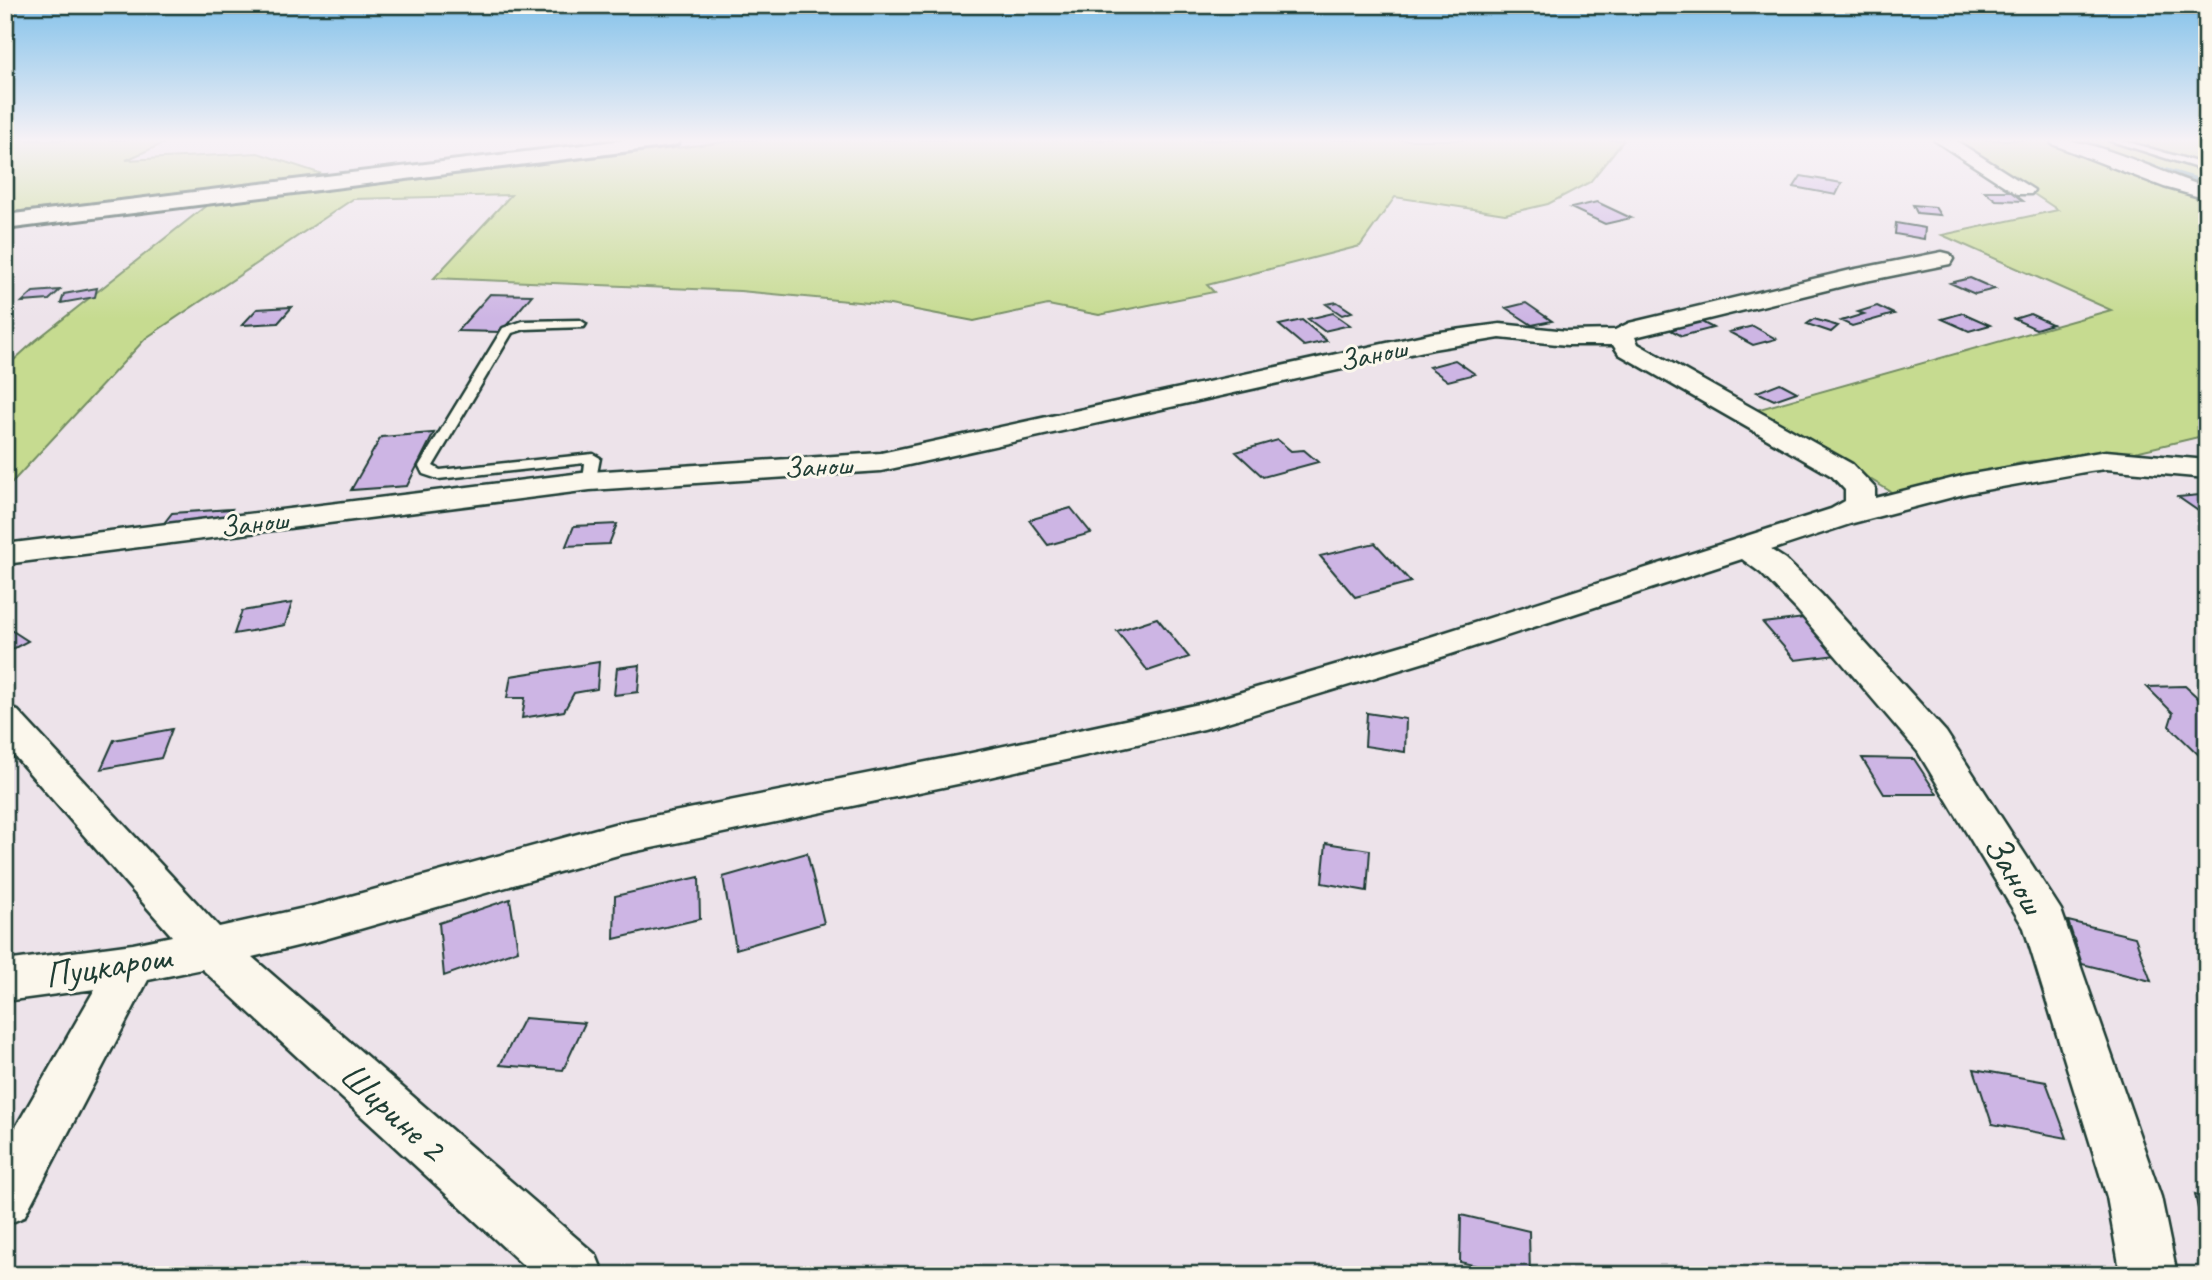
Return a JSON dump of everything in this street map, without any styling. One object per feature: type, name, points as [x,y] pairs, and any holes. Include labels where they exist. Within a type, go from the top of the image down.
[{"type":"main road","points":[[5,222],[183,200]]},
{"type":"street","name":"Занош","points":[[5,554],[590,481],[881,462],[1433,341],[1500,331],[1567,338],[1622,337],[1626,331],[1637,328],[1850,277],[1942,259]]},
{"type":"street","points":[[1622,337],[1628,349],[1842,470],[1860,488],[1860,505],[1842,516]]},
{"type":"street","points":[[210,948],[318,923],[618,839],[967,768],[1204,716],[1436,648],[1842,516],[1977,482],[2106,460],[2207,469]]},
{"type":"street","name":"Занош","points":[[1747,548],[1773,566],[1809,602],[1932,742],[2045,923],[2134,1197],[2149,1275]]},
{"type":"street","name":"Ширине 2","points":[[5,720],[210,948],[576,1275]]},
{"type":"street","name":"Пуцкарош","points":[[5,981],[133,964],[210,948]]},
{"type":"street","points":[[5,1198],[133,964]]},
{"type":"lane","points":[[580,324],[523,325],[507,331],[426,466],[428,471],[438,474],[593,458],[590,481]]},
{"type":"green space","points":[[5,200],[117,200],[5,213]]},
{"type":"green space","points":[[250,200],[352,200],[146,338],[5,490],[5,368],[35,341],[207,205]]},
{"type":"green space","points":[[507,200],[1393,200],[1360,246],[1207,285],[1214,292],[1099,315],[1048,305],[974,321],[890,305],[740,291],[434,278]]},
{"type":"green space","points":[[1413,200],[1556,200],[1505,214]]},
{"type":"green space","points":[[2042,200],[2207,200],[2207,435],[2131,453],[2025,462],[1893,493],[1756,410],[2111,310],[1942,235],[2058,210]]},
{"type":"building","points":[[1597,202],[1631,218],[1605,224],[1571,208]]},
{"type":"building","points":[[1913,205],[1935,207],[1940,215],[1917,213]]},
{"type":"building","points":[[1896,223],[1925,228],[1924,239],[1895,234]]},
{"type":"building","points":[[1970,278],[1995,289],[1975,294],[1950,283]]},
{"type":"building","points":[[97,288],[95,297],[61,303],[64,294]]},
{"type":"building","points":[[60,290],[49,300],[22,302],[33,292]]},
{"type":"building","points":[[490,294],[532,295],[501,332],[457,331]]},
{"type":"building","points":[[1337,302],[1352,312],[1342,315],[1326,304]]},
{"type":"building","points":[[1526,303],[1552,321],[1532,325],[1506,308]]},
{"type":"building","points":[[1877,306],[1894,314],[1852,326],[1841,321],[1864,314],[1858,312]]},
{"type":"building","points":[[292,307],[278,323],[242,325],[257,309]]},
{"type":"building","points":[[1333,313],[1350,325],[1324,331],[1308,319]]},
{"type":"building","points":[[1963,313],[1990,325],[1969,331],[1942,319]]},
{"type":"building","points":[[2030,314],[2052,324],[2036,329],[2014,319]]},
{"type":"building","points":[[1694,318],[1713,328],[1682,336],[1663,326]]},
{"type":"building","points":[[1814,319],[1838,326],[1831,332],[1807,324]]},
{"type":"building","points":[[1302,320],[1327,341],[1304,346],[1279,325]]},
{"type":"building","points":[[1753,326],[1776,339],[1753,345],[1729,332]]},
{"type":"building","points":[[1455,360],[1475,374],[1448,381],[1429,367]]},
{"type":"building","points":[[1780,383],[1797,392],[1774,400],[1757,392]]},
{"type":"building","points":[[434,433],[407,486],[351,490],[381,437]]},
{"type":"building","points":[[1278,440],[1291,451],[1304,450],[1318,462],[1263,477],[1236,452]]},
{"type":"building","points":[[2200,495],[2207,499],[2207,517],[2178,497]]},
{"type":"building","points":[[1071,508],[1091,533],[1048,545],[1029,520]]},
{"type":"building","points":[[232,509],[221,523],[161,527],[172,513]]},
{"type":"building","points":[[617,524],[609,544],[566,546],[574,526]]},
{"type":"building","points":[[1375,543],[1411,582],[1355,597],[1320,556]]},
{"type":"building","points":[[292,603],[285,625],[234,634],[242,611]]},
{"type":"building","points":[[1157,618],[1189,657],[1148,671],[1117,631]]},
{"type":"building","points":[[1804,618],[1837,655],[1795,660],[1763,623]]},
{"type":"building","points":[[8,628],[28,641],[5,653],[5,630]]},
{"type":"building","points":[[599,662],[597,689],[574,693],[564,711],[522,718],[525,698],[507,698],[511,676]]},
{"type":"building","points":[[640,665],[638,692],[614,695],[617,668]]},
{"type":"building","points":[[2185,686],[2207,706],[2207,763],[2169,726],[2173,713],[2147,687]]},
{"type":"building","points":[[1367,713],[1406,719],[1405,752],[1365,746]]},
{"type":"building","points":[[172,729],[161,758],[101,769],[114,740]]},
{"type":"building","points":[[1862,758],[1914,759],[1937,794],[1884,794]]},
{"type":"building","points":[[1326,843],[1370,850],[1367,891],[1322,883]]},
{"type":"building","points":[[807,853],[824,923],[736,949],[723,877]]},
{"type":"building","points":[[699,877],[700,919],[614,939],[615,896]]},
{"type":"building","points":[[510,899],[518,950],[444,976],[439,923]]},
{"type":"building","points":[[2068,921],[2135,937],[2151,981],[2082,964]]},
{"type":"building","points":[[524,1018],[585,1023],[563,1070],[500,1065]]},
{"type":"building","points":[[1974,1069],[2046,1082],[2067,1138],[1992,1124]]},
{"type":"building","points":[[2195,1194],[2207,1198],[2207,1254]]},
{"type":"building","points":[[1461,1215],[1529,1231],[1530,1275],[1515,1275],[1460,1262]]}]
